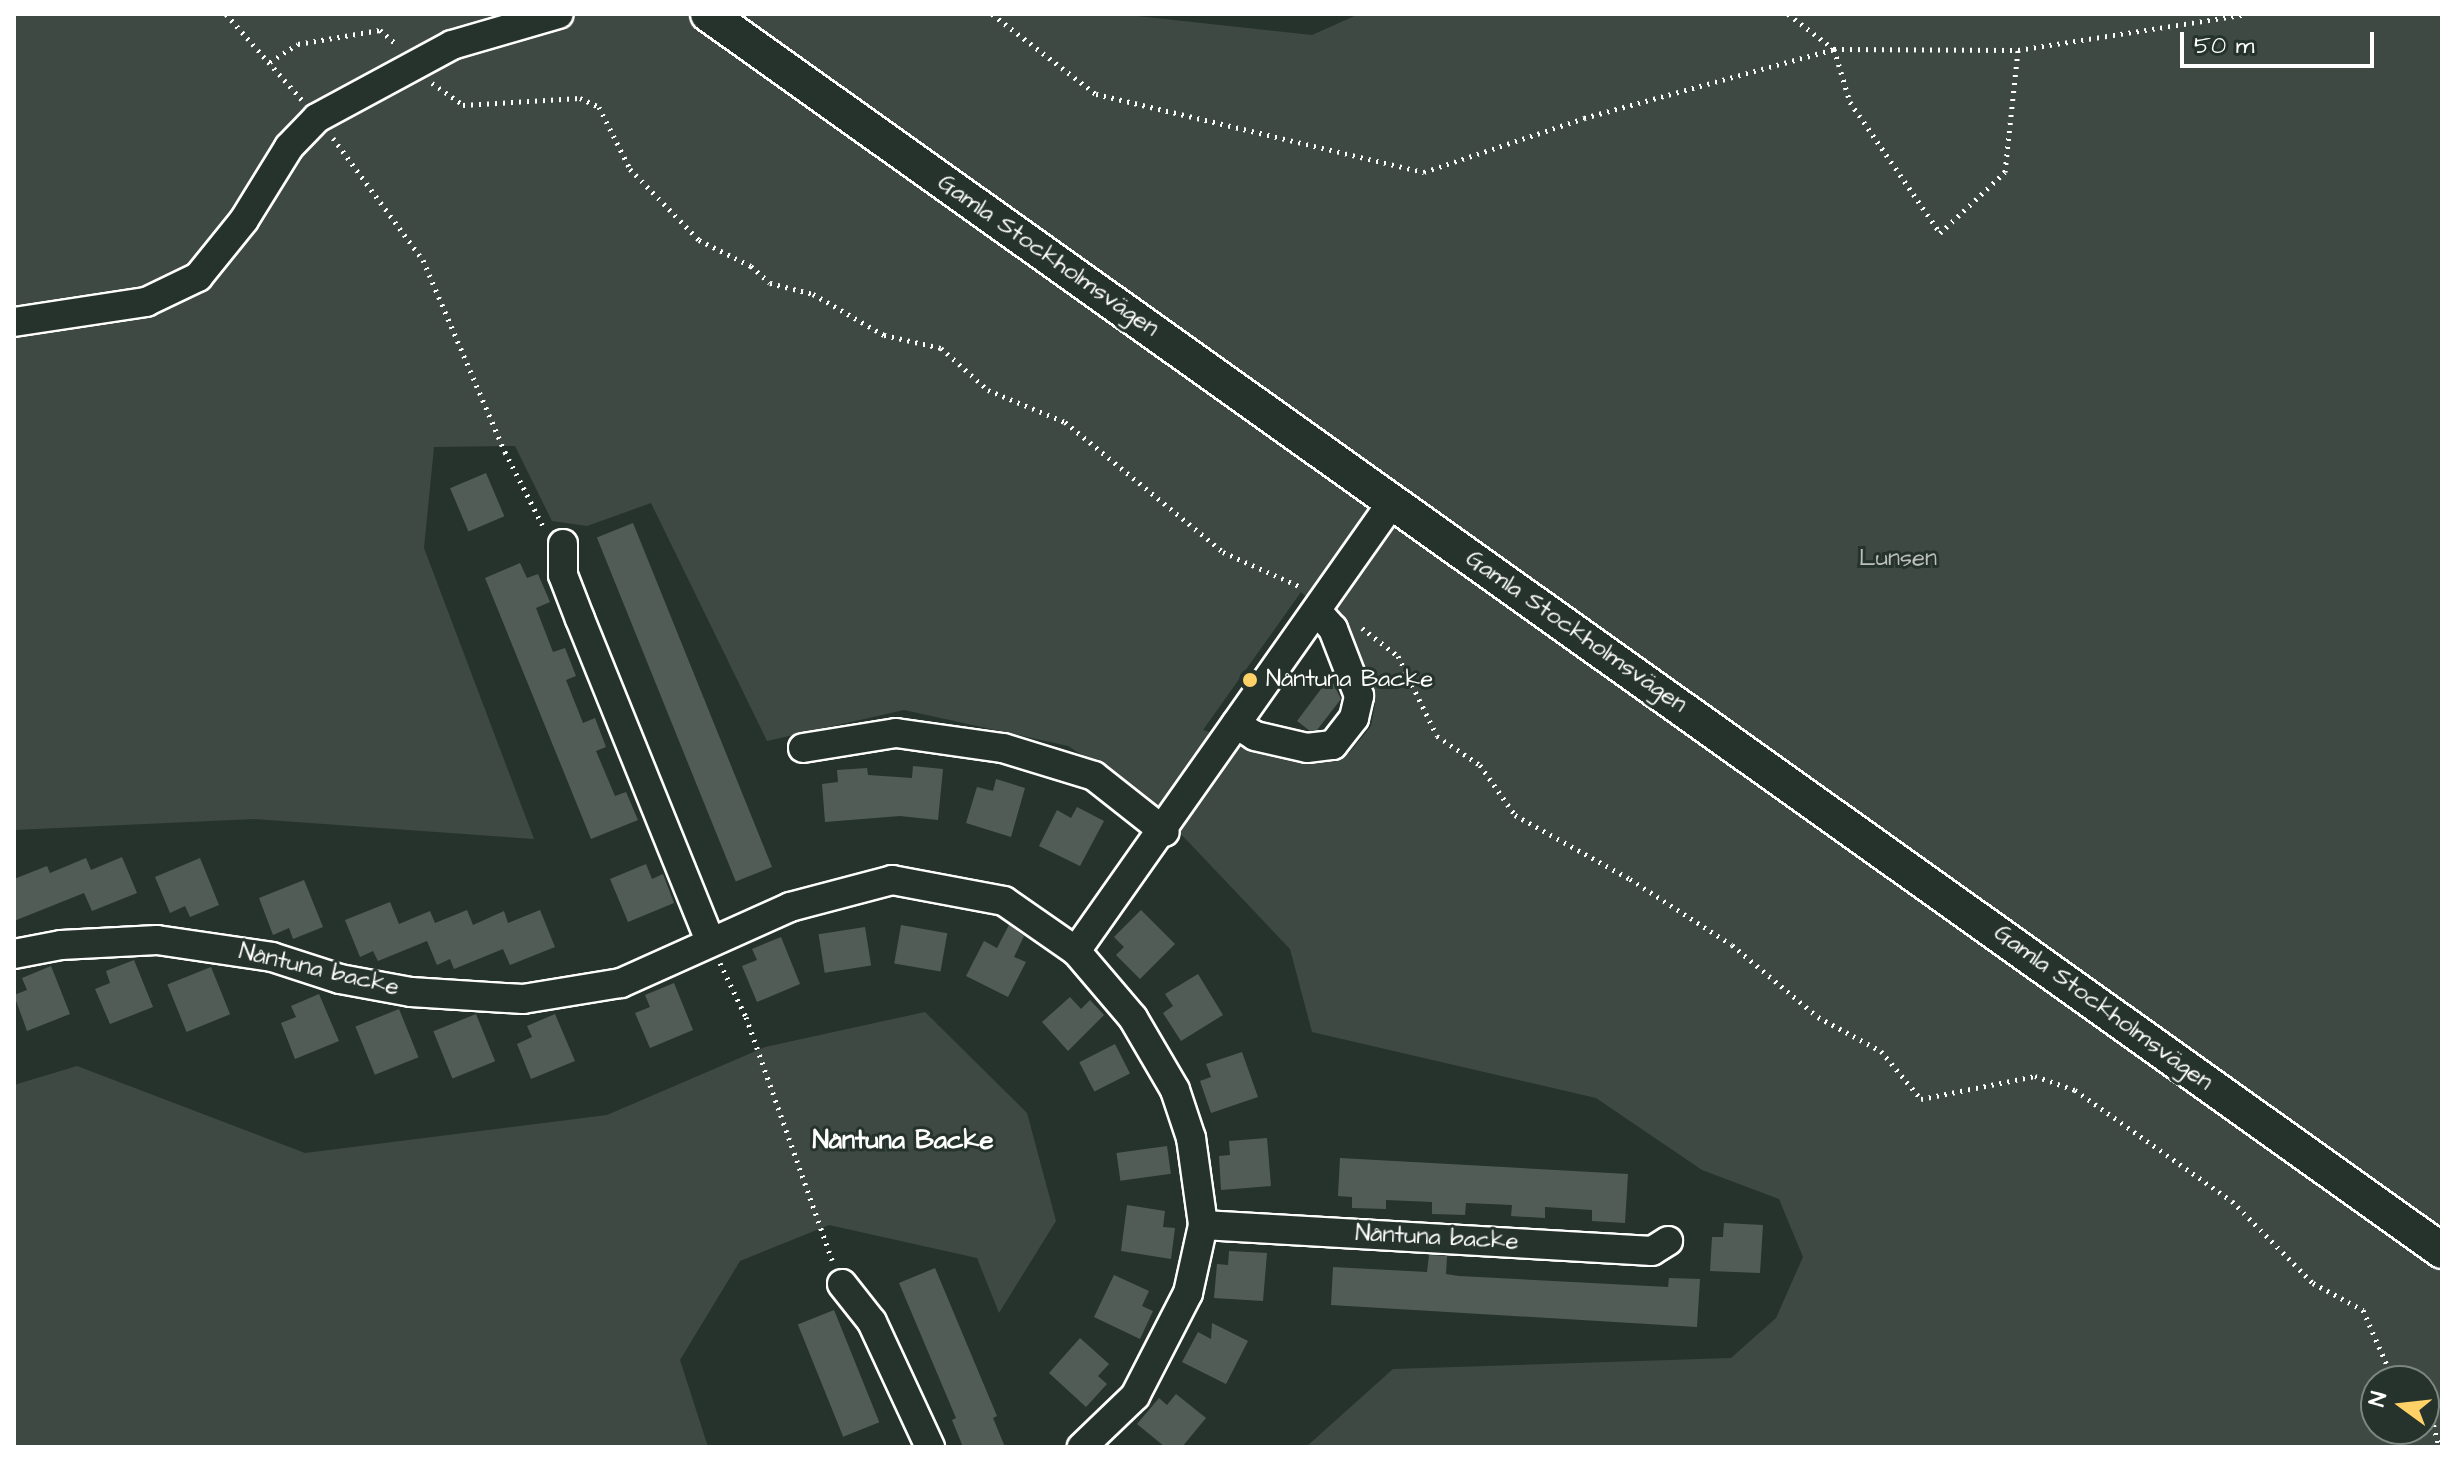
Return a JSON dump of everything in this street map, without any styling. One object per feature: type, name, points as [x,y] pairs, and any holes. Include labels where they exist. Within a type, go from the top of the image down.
[{"type":"main road","name":"Gamla Stockholmsvägen","points":[[708,14],[2442,1251]]},
{"type":"street","points":[[14,322],[146,302],[198,277],[244,220],[289,147],[317,118],[452,45],[559,14]]},
{"type":"street","points":[[1076,951],[1165,832],[1236,724],[1393,501]]},
{"type":"street","points":[[563,544],[569,590],[710,941]]},
{"type":"street","points":[[1236,724],[1255,736],[1307,748],[1333,745],[1354,718],[1359,696],[1333,629],[1317,611]]},
{"type":"street","points":[[803,748],[896,733],[1003,748],[1094,776],[1165,832]]},
{"type":"street","name":"Nåntuna backe","points":[[14,954],[61,945],[157,940],[272,957],[340,979],[411,992],[523,999],[621,983],[790,907],[892,880],[1004,901],[1076,951],[1133,1018],[1175,1090],[1191,1138],[1203,1225],[1188,1293],[1173,1331],[1135,1396],[1082,1447]]},
{"type":"street","name":"Nåntuna backe","points":[[1203,1225],[1652,1251],[1668,1241]]},
{"type":"street","points":[[842,1284],[872,1322],[930,1447]]},
{"type":"path","points":[[226,14],[317,118],[397,219],[423,260],[505,452],[543,528],[563,544]]},
{"type":"path","points":[[992,14],[1096,94],[1424,172],[1584,118],[1834,49],[2018,50],[2247,14]]},
{"type":"path","points":[[1788,14],[1834,49],[1850,102],[1940,233],[2005,172],[2018,50]]},
{"type":"path","points":[[710,941],[746,1017],[842,1284]]},
{"type":"green space","name":"Lunsen","points":[[14,14],[1119,14],[1312,35],[1359,14],[2442,14],[2442,1447],[1306,1447],[1393,1369],[1731,1358],[1776,1318],[1803,1257],[1779,1199],[1702,1170],[1596,1098],[1312,1032],[1290,949],[1142,793],[1068,746],[904,710],[767,741],[651,503],[587,526],[552,521],[515,446],[434,447],[424,548],[534,839],[254,819],[14,830]],"holes":[[[1301,592],[1351,642],[1375,704],[1371,726],[1349,753],[1323,757],[1266,751],[1203,730]]]},
{"type":"green space","points":[[925,1012],[1027,1113],[1056,1221],[999,1313],[977,1258],[829,1225],[740,1261],[680,1360],[708,1447],[14,1447],[14,1085],[77,1066],[305,1153],[607,1115],[765,1047]]},
{"type":"building","points":[[486,473],[504,516],[468,532],[450,488]]},
{"type":"building","points":[[633,523],[772,867],[736,882],[597,538]]},
{"type":"building","points":[[520,563],[527,578],[538,574],[550,602],[536,608],[553,652],[565,648],[576,676],[566,680],[583,723],[595,718],[606,747],[596,751],[615,796],[626,792],[638,820],[591,839],[485,578]]},
{"type":"building","points":[[1330,677],[1341,699],[1317,730],[1310,731],[1297,721]]},
{"type":"building","points":[[913,766],[943,769],[938,820],[900,816],[825,822],[822,784],[838,782],[837,770],[867,768],[868,775],[912,778]]},
{"type":"building","points":[[996,779],[1025,788],[1011,837],[966,823],[977,787],[993,791]]},
{"type":"building","points":[[1077,807],[1104,821],[1080,866],[1039,846],[1057,810],[1071,818]]},
{"type":"building","points":[[122,857],[137,893],[92,911],[84,893],[14,921],[14,879],[47,866],[50,873],[86,858],[91,870]]},
{"type":"building","points":[[200,858],[219,905],[190,917],[185,906],[170,913],[155,877]]},
{"type":"building","points":[[646,864],[652,879],[663,874],[674,903],[628,922],[610,879]]},
{"type":"building","points":[[304,880],[323,927],[293,939],[289,928],[273,935],[259,898]]},
{"type":"building","points":[[390,902],[399,924],[430,911],[435,923],[467,910],[473,925],[504,911],[508,923],[540,910],[555,947],[510,965],[503,949],[454,969],[450,959],[437,965],[427,941],[378,961],[373,951],[360,957],[345,920]]},
{"type":"building","points":[[1141,910],[1175,944],[1140,979],[1116,955],[1124,947],[1114,937]]},
{"type":"building","points":[[901,925],[947,933],[941,972],[894,963]]},
{"type":"building","points":[[1009,925],[1024,936],[1014,957],[1026,962],[1008,997],[966,976],[984,941],[997,948]]},
{"type":"building","points":[[865,927],[871,966],[825,973],[819,934]]},
{"type":"building","points":[[781,937],[800,984],[757,1002],[742,966],[757,960],[752,949]]},
{"type":"building","points":[[134,960],[153,1007],[110,1024],[95,989],[110,983],[106,971]]},
{"type":"building","points":[[51,966],[70,1014],[27,1031],[14,995],[27,990],[22,978]]},
{"type":"building","points":[[211,967],[230,1014],[187,1032],[167,985]]},
{"type":"building","points":[[1198,974],[1223,1015],[1181,1041],[1163,1013],[1173,1006],[1165,994]]},
{"type":"building","points":[[674,983],[693,1030],[650,1048],[635,1013],[650,1007],[645,995]]},
{"type":"building","points":[[319,994],[339,1041],[295,1059],[281,1023],[296,1017],[291,1006]]},
{"type":"building","points":[[1070,997],[1081,1009],[1090,1000],[1104,1015],[1068,1051],[1042,1022]]},
{"type":"building","points":[[399,1009],[418,1057],[375,1075],[355,1027]]},
{"type":"building","points":[[476,1014],[495,1061],[452,1079],[433,1031]]},
{"type":"building","points":[[555,1014],[575,1061],[531,1079],[517,1044],[532,1037],[527,1026]]},
{"type":"building","points":[[1115,1044],[1130,1073],[1094,1092],[1079,1062]]},
{"type":"building","points":[[1242,1052],[1258,1097],[1211,1113],[1200,1081],[1211,1077],[1206,1064]]},
{"type":"building","points":[[1267,1138],[1271,1186],[1221,1190],[1219,1156],[1230,1155],[1229,1141]]},
{"type":"building","points":[[1167,1146],[1171,1174],[1120,1181],[1116,1153]]},
{"type":"building","points":[[1340,1158],[1628,1174],[1625,1223],[1592,1221],[1592,1210],[1545,1207],[1545,1218],[1511,1216],[1512,1205],[1466,1203],[1465,1215],[1432,1214],[1432,1202],[1386,1200],[1386,1209],[1352,1208],[1352,1197],[1338,1196]]},
{"type":"building","points":[[1127,1205],[1165,1211],[1163,1227],[1175,1228],[1171,1259],[1121,1251]]},
{"type":"building","points":[[1724,1223],[1763,1225],[1760,1273],[1710,1271],[1712,1237],[1723,1237]]},
{"type":"building","points":[[1229,1251],[1267,1253],[1263,1301],[1214,1298],[1217,1264],[1228,1265]]},
{"type":"building","points":[[1429,1255],[1447,1256],[1446,1274],[1459,1276],[1668,1287],[1669,1278],[1700,1279],[1697,1327],[1331,1305],[1333,1267],[1427,1272]]},
{"type":"building","points":[[935,1268],[997,1416],[993,1418],[1005,1447],[963,1447],[952,1420],[956,1418],[899,1283]]},
{"type":"building","points":[[1114,1275],[1149,1291],[1142,1306],[1153,1311],[1140,1339],[1094,1317]]},
{"type":"building","points":[[834,1310],[879,1422],[843,1437],[798,1325]]},
{"type":"building","points":[[1212,1323],[1248,1341],[1226,1384],[1182,1362],[1198,1332],[1211,1339]]},
{"type":"building","points":[[1080,1338],[1109,1364],[1098,1376],[1107,1384],[1086,1407],[1049,1373]]},
{"type":"building","points":[[1176,1394],[1206,1418],[1182,1447],[1165,1447],[1137,1424],[1159,1398],[1167,1405]]},
{"type":"place","name":"Nåntuna Backe","points":[[1250,680]]},
{"type":"district","name":"Nåntuna Backe","points":[[903,1141]]}]
